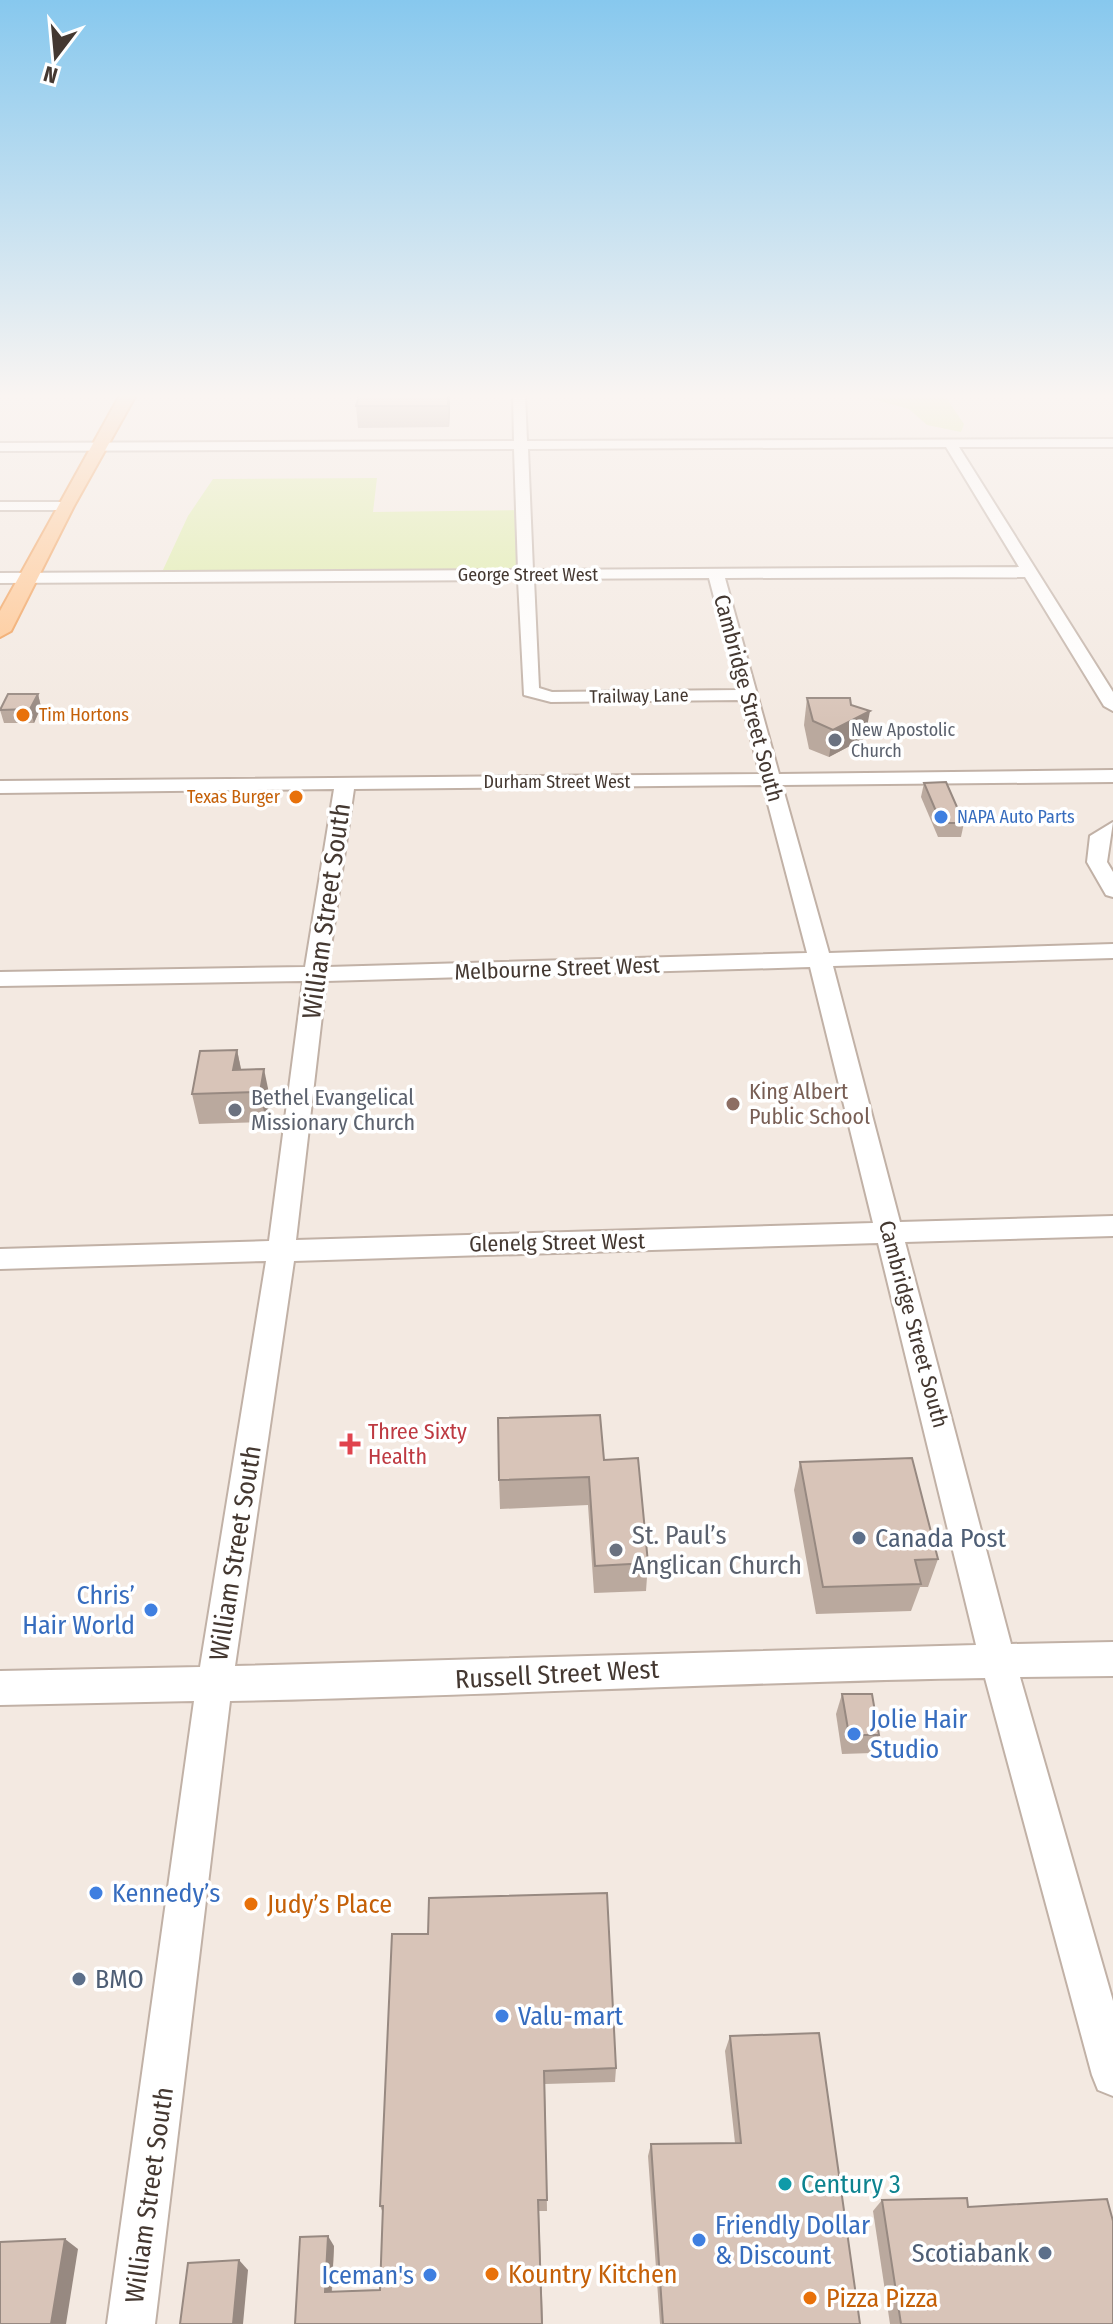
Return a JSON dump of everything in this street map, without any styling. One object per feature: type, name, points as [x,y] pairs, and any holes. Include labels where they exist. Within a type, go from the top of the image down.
[{"type":"main road","points":[[0,631],[65,506]]},
{"type":"street","points":[[523,503],[525,575]]},
{"type":"street","points":[[986,503],[1113,706]]},
{"type":"street","points":[[0,506],[65,506]]},
{"type":"street","name":"George Street West","points":[[0,578],[1028,572]]},
{"type":"street","name":"Cambridge Street South","points":[[716,574],[820,960],[998,1662],[1113,2075]]},
{"type":"street","name":"Trailway Lane","points":[[525,575],[530,691],[551,697],[748,695]]},
{"type":"street","name":"Durham Street West","points":[[0,787],[1113,776]]},
{"type":"street","name":"William Street South","points":[[131,2324],[215,1683],[281,1250],[316,974],[345,783]]},
{"type":"street","points":[[1113,828],[1100,836],[1097,862],[1113,891]]},
{"type":"street","name":"Melbourne Street West","points":[[0,979],[316,974],[1113,951]]},
{"type":"street","name":"Glenelg Street West","points":[[0,1259],[858,1235],[889,1230],[1113,1226]]},
{"type":"street","name":"Russell Street West","points":[[0,1688],[421,1680],[806,1664],[1113,1659]]},
{"type":"green space","points":[[196,503],[374,503],[373,512],[524,510],[525,571],[162,572]]},
{"type":"building","points":[[8,694],[38,694],[30,709],[0,710]]},
{"type":"building","points":[[807,698],[850,698],[851,705],[870,711],[833,730],[813,721]]},
{"type":"building","points":[[946,782],[964,823],[941,823],[924,783]]},
{"type":"building","points":[[237,1050],[233,1070],[264,1069],[260,1092],[192,1094],[200,1051]]},
{"type":"building","name":"St. Paul’s Anglican Church","points":[[600,1415],[604,1460],[638,1458],[648,1563],[595,1566],[589,1477],[499,1480],[498,1418]]},
{"type":"building","name":"Canada Post","points":[[912,1458],[938,1559],[915,1560],[921,1584],[823,1587],[800,1462]]},
{"type":"building","points":[[842,1694],[872,1694],[879,1735],[849,1735]]},
{"type":"building","name":"Valu-mart","points":[[607,1893],[616,2068],[544,2071],[547,2200],[538,2200],[542,2324],[295,2324],[300,2237],[328,2236],[325,2292],[380,2290],[383,2206],[380,2206],[392,1934],[428,1934],[429,1898]]},
{"type":"building","points":[[819,2033],[860,2324],[663,2324],[651,2144],[741,2143],[730,2036]]},
{"type":"building","points":[[967,2198],[968,2207],[1107,2199],[1113,2221],[1113,2324],[901,2324],[882,2200]]},
{"type":"building","points":[[65,2239],[51,2324],[0,2324],[0,2242]]},
{"type":"building","points":[[239,2260],[233,2324],[180,2324],[188,2263]]},
{"type":"place","name":"Tim Hortons","points":[[23,715]]},
{"type":"place","name":"New Apostolic Church","points":[[835,740]]},
{"type":"place","name":"Texas Burger","points":[[296,797]]},
{"type":"place","name":"NAPA Auto Parts","points":[[941,817]]},
{"type":"place","name":"King Albert Public School","points":[[733,1104]]},
{"type":"place","name":"Bethel Evangelical Missionary Church","points":[[235,1110]]},
{"type":"place","name":"Three Sixty Health","points":[[350,1444]]},
{"type":"place","name":"Canada Post","points":[[859,1538]]},
{"type":"place","name":"St. Paul’s Anglican Church","points":[[616,1550]]},
{"type":"place","name":"Chris’ Hair World","points":[[151,1610]]},
{"type":"place","name":"Jolie Hair Studio","points":[[854,1734]]},
{"type":"place","name":"Kennedy’s","points":[[96,1893]]},
{"type":"place","name":"Judy’s Place","points":[[251,1904]]},
{"type":"place","name":"BMO","points":[[79,1979]]},
{"type":"place","name":"Valu-mart","points":[[502,2016]]},
{"type":"place","name":"Century 3","points":[[785,2184]]},
{"type":"place","name":"Friendly Dollar & Discount","points":[[699,2240]]},
{"type":"place","name":"Scotiabank","points":[[1045,2253]]},
{"type":"place","name":"Kountry Kitchen","points":[[492,2274]]},
{"type":"place","name":"Iceman's","points":[[430,2275]]},
{"type":"place","name":"Pizza Pizza","points":[[810,2298]]}]
